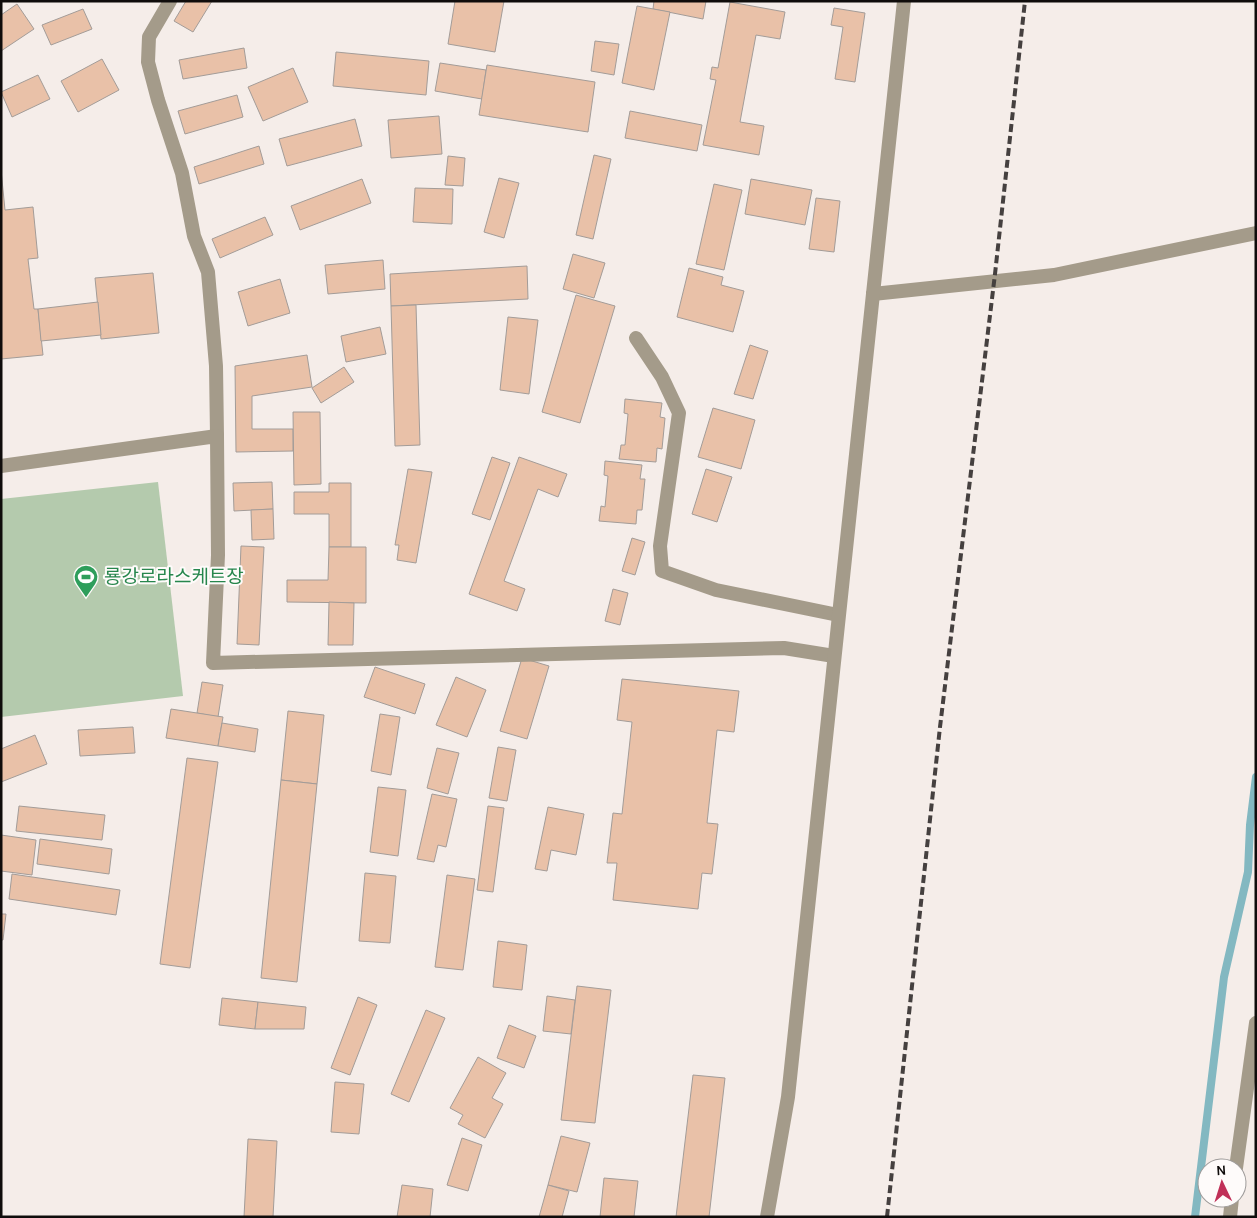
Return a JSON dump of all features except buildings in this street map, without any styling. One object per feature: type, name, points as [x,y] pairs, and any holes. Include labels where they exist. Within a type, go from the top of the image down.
[{"type":"street","points":[[170,1],[149,37],[148,62],[158,100],[182,173],[194,236],[208,272],[216,366],[217,436],[218,555],[213,663],[784,648],[834,656]]},
{"type":"street","points":[[767,1217],[788,1096],[904,1]]},
{"type":"street","points":[[873,294],[1054,275],[1256,233]]},
{"type":"street","points":[[636,338],[662,377],[679,413],[660,546],[662,571],[716,590],[838,615]]},
{"type":"street","points":[[1,466],[217,436]]},
{"type":"street","points":[[1237,1158],[1256,1023]]},
{"type":"green space","name":"룡강로라스케트장","points":[[158,482],[183,696],[1,717],[1,499]]},
{"type":"waterway","points":[[1195,1217],[1224,977],[1248,872],[1250,825],[1256,777]]},
{"type":"railway","points":[[887,1217],[940,727],[995,274],[1025,1]]},
{"type":"place","name":"룡강로라스케트장","points":[[86,598]]}]
